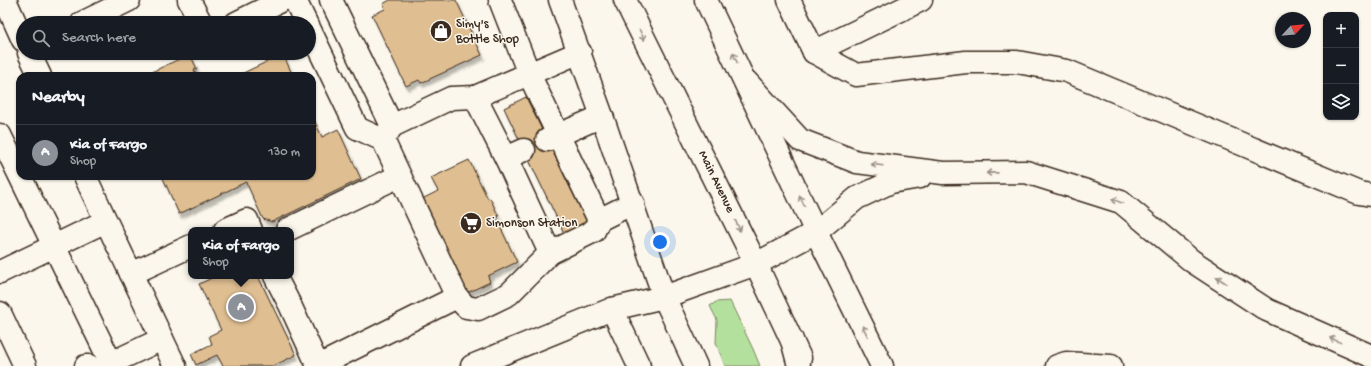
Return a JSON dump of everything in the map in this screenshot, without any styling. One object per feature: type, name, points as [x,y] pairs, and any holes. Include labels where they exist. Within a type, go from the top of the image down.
[{"type":"main road","points":[[5,0],[16,24]]},
{"type":"main road","points":[[96,16],[129,0]]},
{"type":"main road","points":[[189,0],[197,16]]},
{"type":"main road","points":[[250,16],[282,0]]},
{"type":"main road","points":[[295,0],[303,16]]},
{"type":"main road","points":[[331,0],[387,133],[399,176],[456,297],[466,307],[478,309],[509,294],[550,253],[594,231],[599,220],[633,203]]},
{"type":"main road","points":[[500,0],[553,137],[599,220]]},
{"type":"main road","points":[[560,0],[580,52],[633,203],[664,297],[696,366]]},
{"type":"main road","name":"Main Avenue","points":[[625,0],[756,264],[804,366]]},
{"type":"main road","points":[[706,0],[746,81],[816,232],[882,366]]},
{"type":"main road","points":[[789,0],[814,52],[856,75],[966,62],[1017,62],[1067,71],[1359,193],[1371,195]]},
{"type":"main road","points":[[814,52],[885,8],[921,0]]},
{"type":"main road","points":[[316,43],[357,128],[387,133],[451,98],[475,97],[580,52]]},
{"type":"main road","points":[[32,60],[38,72]]},
{"type":"main road","points":[[746,81],[800,140],[857,162],[943,173],[1026,172],[1121,202],[1192,261],[1267,310],[1371,356]]},
{"type":"main road","points":[[475,97],[515,154],[550,253]]},
{"type":"main road","points":[[553,137],[602,116]]},
{"type":"main road","points":[[0,135],[16,169]]},
{"type":"main road","points":[[472,366],[612,309],[664,297],[756,264],[816,232],[857,198],[891,182],[943,173]]},
{"type":"main road","points":[[293,227],[399,176]]},
{"type":"main road","points":[[21,180],[109,365],[162,339]]},
{"type":"main road","points":[[87,180],[175,366]]},
{"type":"main road","points":[[231,227],[246,220],[250,227]]},
{"type":"main road","points":[[0,272],[106,221]]},
{"type":"main road","points":[[131,274],[188,247]]},
{"type":"main road","points":[[277,279],[290,305],[317,366],[456,297]]},
{"type":"main road","points":[[612,309],[639,366]]},
{"type":"main road","points":[[0,313],[8,350],[25,366]]},
{"type":"main road","points":[[792,340],[799,366]]},
{"type":"main road","points":[[1057,366],[1066,363],[1111,366]]},
{"type":"green space","points":[[730,301],[760,366],[725,366],[716,343],[717,320],[710,306],[716,302]]},
{"type":"building","points":[[390,0],[456,0],[482,55],[421,83],[419,80],[406,86],[372,15],[385,9],[383,4]]},
{"type":"building","points":[[177,60],[193,60],[197,69],[194,70],[195,72],[152,72]]},
{"type":"building","points":[[270,60],[286,60],[291,72],[245,72]]},
{"type":"building","points":[[526,97],[588,224],[565,235],[504,108]]},
{"type":"building","points":[[316,124],[322,137],[338,129],[361,179],[272,222],[263,219],[246,182],[179,214],[164,180],[316,180]]},
{"type":"building","points":[[469,160],[488,199],[490,198],[499,217],[496,218],[517,262],[488,276],[490,282],[467,293],[422,199],[438,191],[431,178]]},
{"type":"building","points":[[210,279],[259,279],[296,355],[273,366],[223,366],[217,355],[196,365],[191,354],[212,344],[209,336],[221,330],[199,284]]},
{"type":"place","name":"Simy's Bottle Shop","points":[[441,31]]},
{"type":"place","name":"Simonson Station","points":[[471,223]]},
{"type":"place","name":"Kia of Fargo","points":[[241,307]]}]
